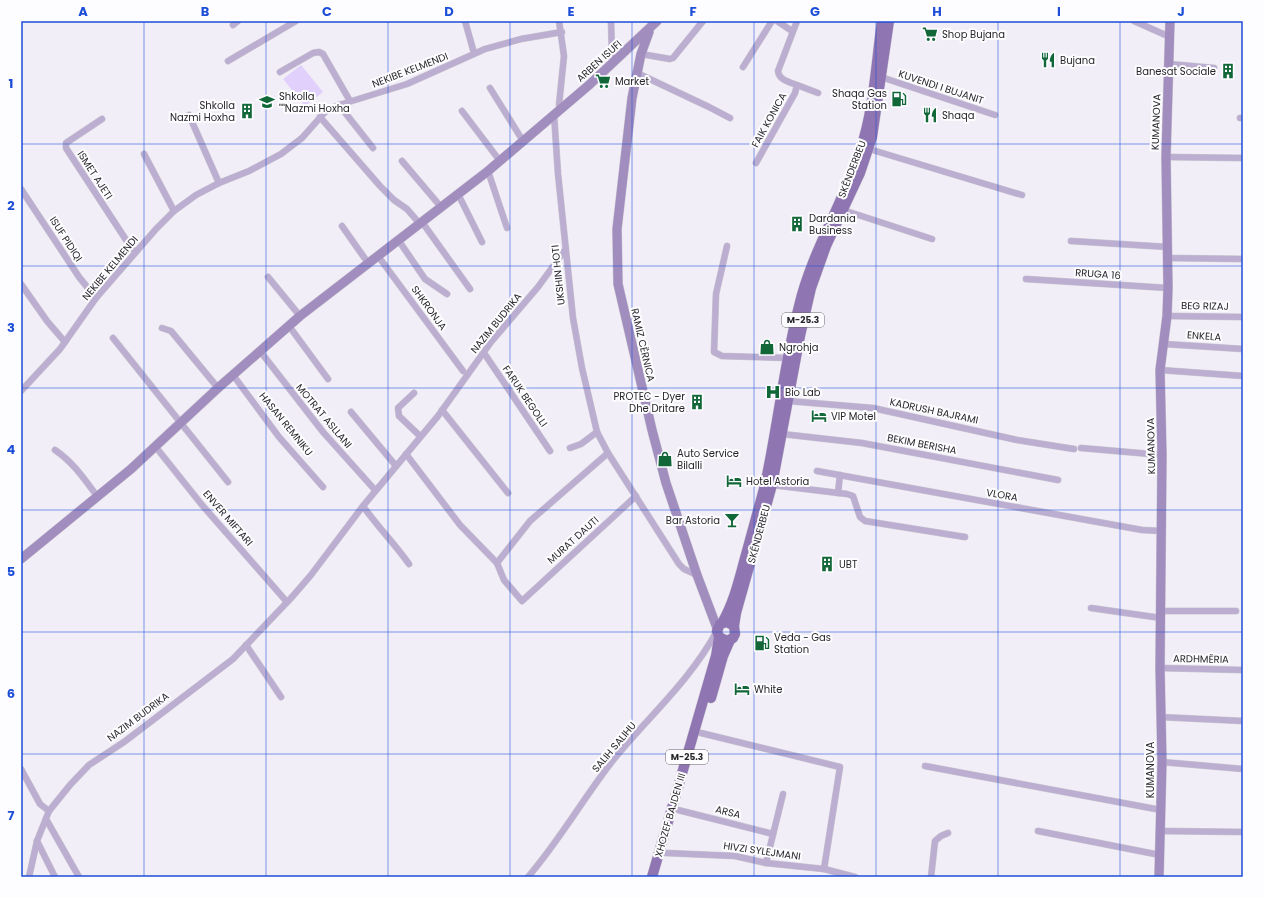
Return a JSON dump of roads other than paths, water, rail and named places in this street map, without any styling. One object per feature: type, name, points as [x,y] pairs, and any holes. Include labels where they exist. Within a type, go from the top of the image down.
[{"type":"main road","name":"SKËNDERBEU","points":[[722,623],[743,564],[765,484],[788,358],[804,286],[820,244],[853,171],[863,140],[871,105],[882,21]]},
{"type":"main road","name":"SKËNDERBEU","points":[[722,623],[736,613],[772,485],[800,336],[811,288],[826,246],[844,210],[869,148],[889,21]]},
{"type":"main road","name":"M-25.3","points":[[722,623],[736,634],[730,640]]},
{"type":"main road","points":[[722,623],[724,640],[730,640]]},
{"type":"main road","name":"XHOZEF BAJDEN III","points":[[652,877],[716,656],[722,623]]},
{"type":"main road","name":"XHOZEF BAJDEN III","points":[[659,877],[723,656],[730,640]]},
{"type":"street","points":[[233,25],[238,21]]},
{"type":"street","points":[[228,62],[296,21]]},
{"type":"street","points":[[465,21],[474,53]]},
{"type":"street","name":"UKSHIN HOTI","points":[[559,21],[562,32],[564,56],[558,112],[565,250],[573,318],[590,406],[597,432],[608,453],[679,564],[684,569],[697,575]]},
{"type":"street","points":[[611,21],[612,56],[614,61]]},
{"type":"street","points":[[641,54],[670,59],[673,58],[703,21]]},
{"type":"street","points":[[743,67],[772,21]]},
{"type":"street","points":[[777,21],[792,31]]},
{"type":"street","name":"FAIK KONICA","points":[[797,21],[778,71],[779,76],[818,93]]},
{"type":"street","points":[[1134,21],[1170,37]]},
{"type":"street","name":"KUMANOVA","points":[[1159,877],[1162,762],[1160,717],[1162,455],[1160,370],[1167,316],[1168,288],[1166,157],[1170,21]]},
{"type":"street","name":"ARBEN ISUFI","points":[[558,112],[653,23]]},
{"type":"street","name":"RAMIZ CËRNICA","points":[[653,23],[641,54],[637,73],[617,229],[616,257],[618,284],[652,430],[675,511],[697,575],[722,623]]},
{"type":"street","name":"NEKIBE KELMENDI","points":[[21,391],[44,368],[65,342],[96,298],[115,278],[136,252],[174,211],[196,195],[220,183],[249,172],[281,154],[302,138],[325,112],[339,105],[407,84],[456,64],[474,53],[521,38],[562,32]]},
{"type":"street","points":[[280,72],[313,53],[319,52],[323,54],[350,101]]},
{"type":"street","points":[[1169,64],[1214,68]]},
{"type":"street","points":[[637,73],[730,118]]},
{"type":"street","name":"KUVENDI I BUJANIT","points":[[881,77],[995,115]]},
{"type":"street","name":"FAIK KONICA","points":[[756,164],[790,104],[797,85]]},
{"type":"street","points":[[490,88],[523,141]]},
{"type":"street","points":[[339,105],[373,148]]},
{"type":"street","points":[[462,111],[500,161]]},
{"type":"street","points":[[21,559],[155,446],[300,316],[488,171],[558,112]]},
{"type":"street","points":[[189,115],[220,183]]},
{"type":"street","points":[[320,117],[380,186],[421,223],[470,289]]},
{"type":"street","name":"ISMET AJETI","points":[[102,119],[66,143],[66,148],[132,249],[136,252]]},
{"type":"street","name":"SKËNDERBEU","points":[[869,148],[1022,195]]},
{"type":"street","points":[[144,154],[174,211]]},
{"type":"street","points":[[1166,157],[1243,158]]},
{"type":"street","points":[[402,161],[441,207]]},
{"type":"street","points":[[488,171],[507,228]]},
{"type":"street","name":"ISUF PIDIQI","points":[[21,189],[78,277],[96,298]]},
{"type":"street","points":[[458,194],[482,242]]},
{"type":"street","name":"SKËNDERBEU","points":[[844,210],[932,239]]},
{"type":"street","points":[[342,226],[368,263]]},
{"type":"street","points":[[399,241],[425,279],[447,294]]},
{"type":"street","points":[[1071,241],[1168,247]]},
{"type":"street","points":[[727,246],[716,294],[714,352],[722,356],[788,358]]},
{"type":"street","name":"NAZIM BUDRIKA","points":[[29,877],[37,841],[49,811],[89,764],[124,742],[233,659],[287,602],[311,575],[363,506],[442,410],[484,352],[538,287],[565,250]]},
{"type":"street","name":"SHKRONJA","points":[[378,256],[462,371]]},
{"type":"street","points":[[1168,258],[1243,259]]},
{"type":"street","points":[[268,278],[300,316]]},
{"type":"street","name":"RRUGA 16","points":[[1026,279],[1168,288]]},
{"type":"street","points":[[21,284],[47,321],[65,342]]},
{"type":"street","name":"BEG RIZAJ","points":[[1167,316],[1243,317]]},
{"type":"street","points":[[289,326],[328,379]]},
{"type":"street","points":[[162,328],[171,331],[218,388]]},
{"type":"street","points":[[113,338],[228,482]]},
{"type":"street","name":"ENKELA","points":[[1164,344],[1243,349]]},
{"type":"street","name":"MOTRAT ASLLANI","points":[[260,351],[323,432],[376,490]]},
{"type":"street","name":"FARUK BEGOLLI","points":[[484,352],[550,451]]},
{"type":"street","points":[[1160,370],[1243,376]]},
{"type":"street","name":"HASAN REMNIKU","points":[[233,375],[279,436],[323,487]]},
{"type":"street","points":[[414,393],[398,408],[399,416],[420,436]]},
{"type":"street","name":"KADRUSH BAJRAMI","points":[[788,401],[873,408],[1017,440],[1077,449],[1162,455]]},
{"type":"street","points":[[442,410],[508,493]]},
{"type":"street","points":[[351,412],[396,466]]},
{"type":"street","points":[[570,448],[581,444],[597,432]]},
{"type":"street","name":"BEKIM BERISHA","points":[[782,434],[862,443],[1058,480]]},
{"type":"street","name":"ENVER MIFTARI","points":[[155,446],[202,505],[287,602]]},
{"type":"street","points":[[55,450],[63,455],[97,496]]},
{"type":"street","points":[[406,454],[460,524],[497,563],[530,522],[608,453]]},
{"type":"street","name":"VLORA","points":[[818,471],[1142,530],[1162,531]]},
{"type":"street","points":[[838,493],[840,475]]},
{"type":"street","points":[[772,485],[853,496],[860,517],[865,521],[965,537]]},
{"type":"street","name":"MURAT DAUTI","points":[[497,563],[504,580],[521,600],[524,600],[636,496]]},
{"type":"street","points":[[363,506],[383,533],[394,543],[408,564]]},
{"type":"street","points":[[1091,608],[1161,614],[1236,611]]},
{"type":"street","name":"SALIH SALIHU","points":[[528,877],[614,760],[674,693],[700,660],[722,623]]},
{"type":"street","points":[[246,645],[281,698]]},
{"type":"street","name":"ARDHMËRIA","points":[[1160,668],[1243,670]]},
{"type":"street","points":[[1160,717],[1243,721]]},
{"type":"street","points":[[701,733],[840,767],[824,869]]},
{"type":"street","points":[[1162,762],[1243,769]]},
{"type":"street","points":[[926,766],[1161,810]]},
{"type":"street","points":[[21,769],[40,804],[49,811]]},
{"type":"street","points":[[766,863],[783,794]]},
{"type":"street","name":"ARSA","points":[[678,810],[773,834]]},
{"type":"street","points":[[46,819],[79,877]]},
{"type":"street","points":[[1038,831],[1160,855]]},
{"type":"street","points":[[1161,831],[1243,832]]},
{"type":"street","points":[[931,877],[935,841],[941,836],[948,834]]},
{"type":"street","points":[[37,841],[55,877]]},
{"type":"street","name":"HIVZI SYLEJMANI","points":[[666,853],[735,856],[766,863],[824,869],[855,877]]},
{"type":"place","name":"Shop Bujana","points":[[930,34]]},
{"type":"place","name":"Bujana","points":[[1048,60]]},
{"type":"place","name":"Banesat Sociale","points":[[1228,71]]},
{"type":"place","name":"Market","points":[[603,81]]},
{"type":"place","name":"Shaqa Gas Station","points":[[899,99]]},
{"type":"place","name":"Shkolla \"\"Nazmi Hoxha","points":[[267,102]]},
{"type":"place","name":"Shkolla Nazmi Hoxha","points":[[247,111]]},
{"type":"place","name":"Shaqa","points":[[930,115]]},
{"type":"place","name":"Dardania Business","points":[[797,224]]},
{"type":"place","name":"Ngrohja","points":[[767,347]]},
{"type":"place","name":"Bio Lab","points":[[773,392]]},
{"type":"place","name":"PROTEC - Dyer Dhe Dritare","points":[[697,402]]},
{"type":"place","name":"VIP Motel","points":[[819,416]]},
{"type":"place","name":"Auto Service Bilalli","points":[[665,459]]},
{"type":"place","name":"Hotel Astoria","points":[[734,481]]},
{"type":"place","name":"Bar Astoria","points":[[732,520]]},
{"type":"place","name":"UBT","points":[[827,564]]},
{"type":"place","name":"Veda - Gas Station","points":[[762,643]]},
{"type":"place","name":"White","points":[[742,689]]}]
